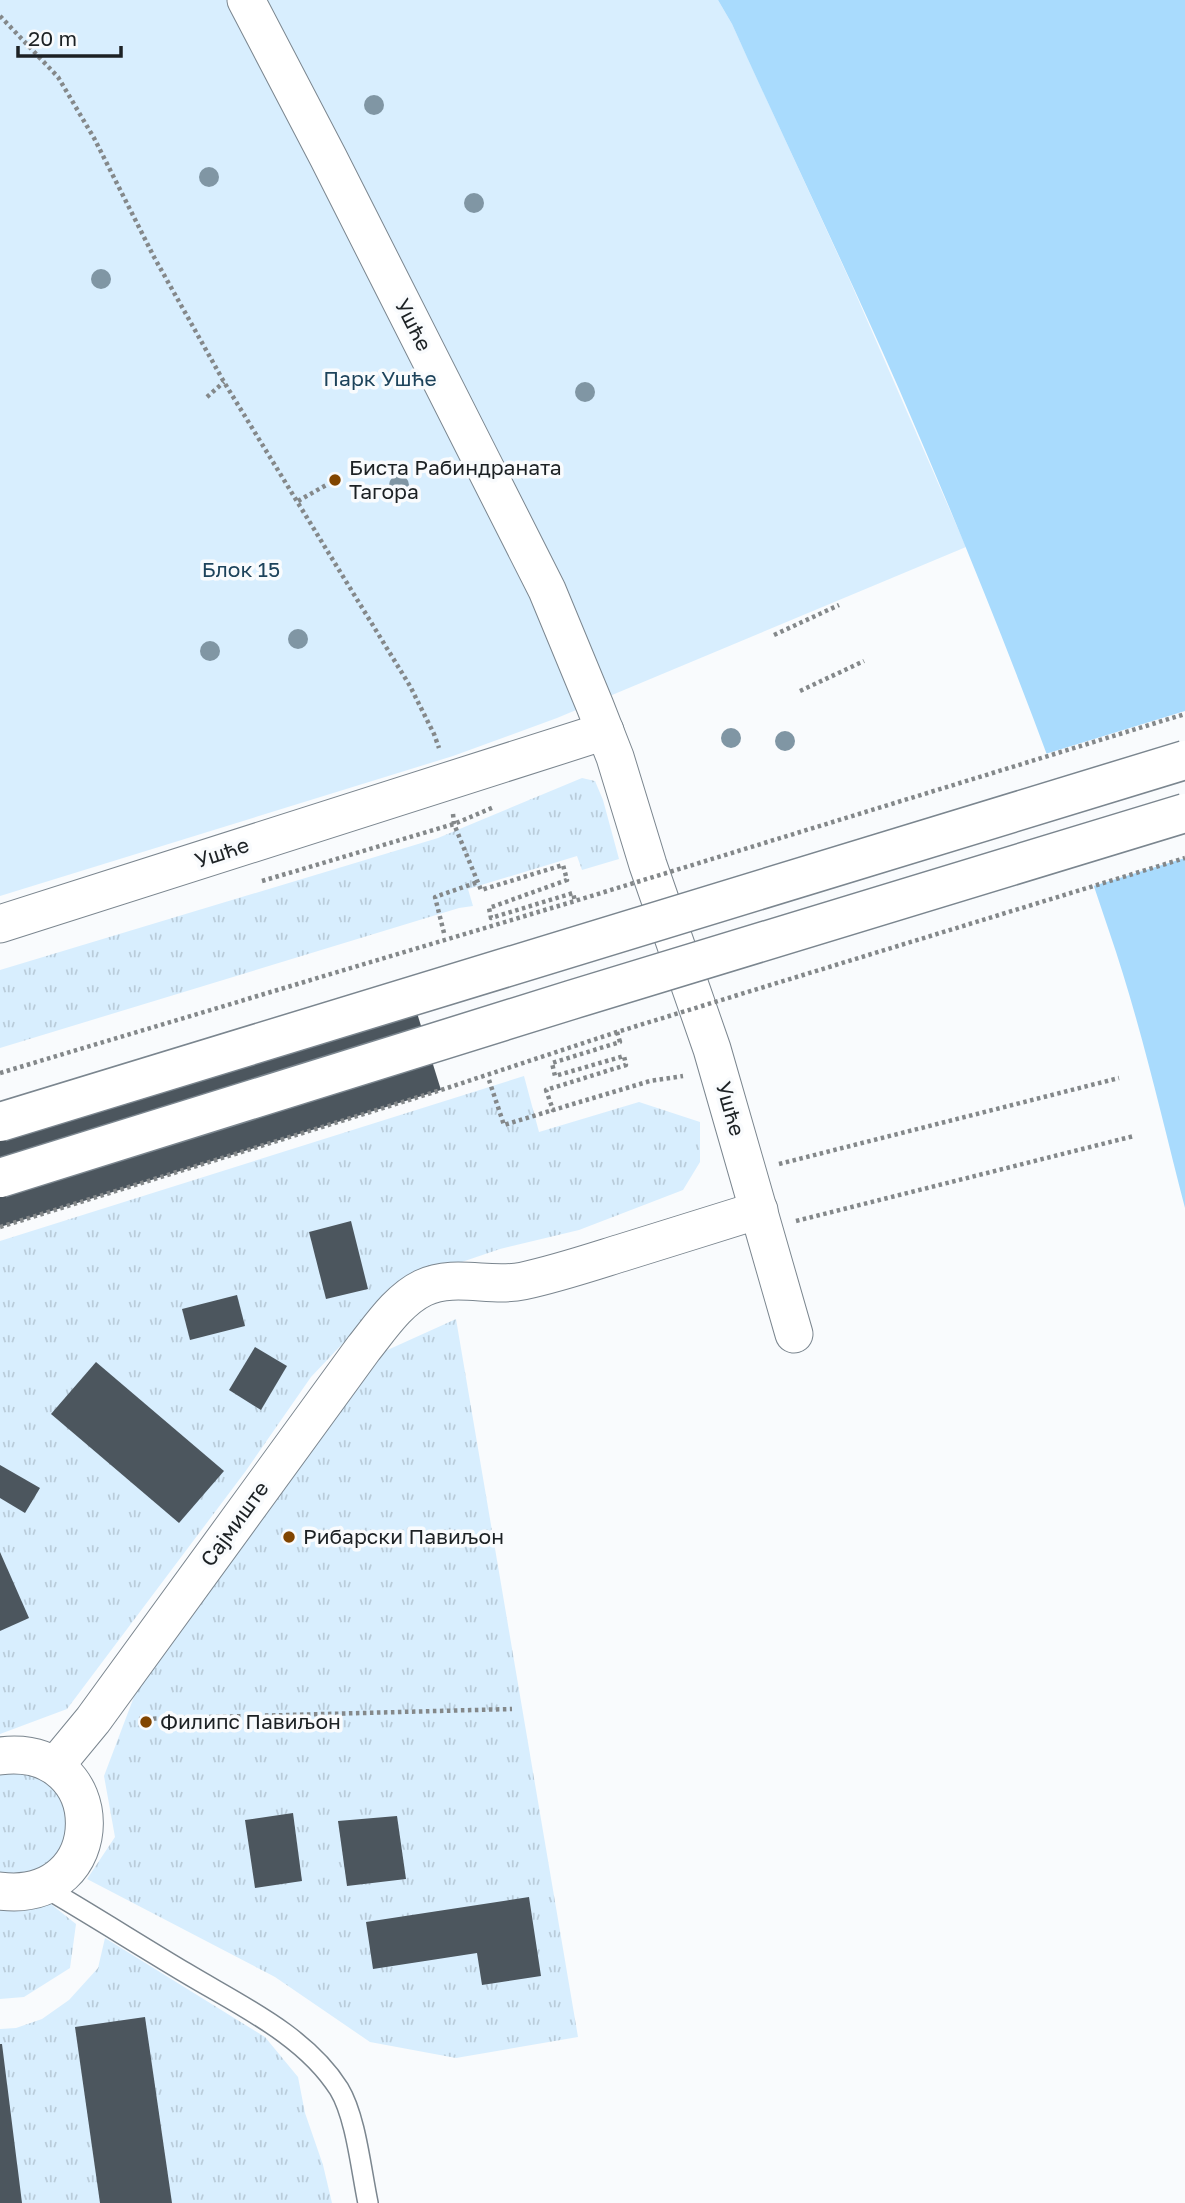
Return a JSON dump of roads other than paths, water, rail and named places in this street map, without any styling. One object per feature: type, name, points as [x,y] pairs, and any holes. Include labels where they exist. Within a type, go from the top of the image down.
[{"type":"main road","points":[[0,1122],[1185,760]]},
{"type":"main road","points":[[0,1178],[1185,813]]},
{"type":"street","name":"Ушће","points":[[246,0],[335,169],[547,590],[605,731],[718,1070],[794,1334]]},
{"type":"street","name":"Ушће","points":[[0,924],[605,731]]},
{"type":"street","name":"Сајмиште","points":[[55,1766],[93,1720],[363,1349],[387,1318],[407,1299],[423,1289],[453,1281],[494,1284],[537,1278],[762,1220]]},
{"type":"street","points":[[0,1756],[28,1756],[55,1766],[69,1778],[79,1793],[85,1811],[86,1829],[82,1847],[73,1864],[60,1877],[44,1887],[15,1893],[0,1891]]},
{"type":"lane","points":[[44,1887],[246,2007],[281,2030],[305,2051],[339,2089],[348,2110],[368,2203]]},
{"type":"water","points":[[718,0],[1185,0],[1185,1208],[1131,999],[1086,862],[1010,658],[899,389],[732,24]]},
{"type":"place","name":"Биста Рабиндраната Тагора","points":[[335,480]]},
{"type":"place","name":"Рибарски Павиљон","points":[[289,1537]]},
{"type":"place","name":"Филипс Павиљон","points":[[146,1722]]},
{"type":"park label","name":"Парк Ушће","points":[[380,379]]},
{"type":"park label","name":"Блок 15","points":[[241,570]]}]
